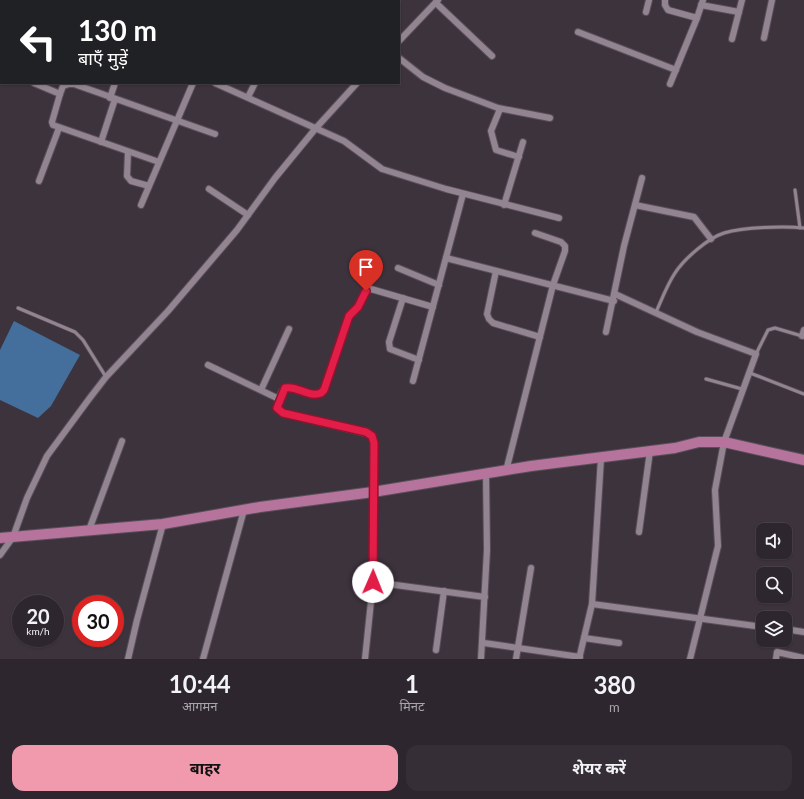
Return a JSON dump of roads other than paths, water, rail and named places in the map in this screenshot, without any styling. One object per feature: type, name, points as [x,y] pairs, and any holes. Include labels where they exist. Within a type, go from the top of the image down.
[{"type":"main road","points":[[0,538],[163,524],[244,510],[650,451],[699,442],[724,442],[804,460]]},
{"type":"street","points":[[646,12],[649,0]]},
{"type":"street","points":[[665,0],[665,5],[668,10],[697,18]]},
{"type":"street","points":[[732,40],[742,0]]},
{"type":"street","points":[[764,38],[772,0]]},
{"type":"street","points":[[400,40],[437,1],[492,56]]},
{"type":"street","points":[[670,84],[702,3],[739,12]]},
{"type":"street","points":[[578,32],[676,70]]},
{"type":"street","points":[[400,59],[427,80],[500,109],[550,118]]},
{"type":"street","points":[[36,84],[60,94]]},
{"type":"street","points":[[159,162],[53,125],[52,122],[63,86],[69,84],[215,134]]},
{"type":"street","points":[[101,142],[113,98],[115,84]]},
{"type":"street","points":[[141,205],[193,84]]},
{"type":"street","points":[[220,84],[344,141],[382,169],[464,194],[559,218]]},
{"type":"street","points":[[248,97],[254,84]]},
{"type":"street","points":[[0,555],[13,536],[27,498],[47,456],[106,377],[168,311],[248,216],[275,178],[316,128],[356,84]]},
{"type":"street","points":[[500,109],[491,130],[496,150],[519,157]]},
{"type":"street","points":[[39,181],[59,128]]},
{"type":"street","points":[[504,205],[523,142]]},
{"type":"street","points":[[128,152],[127,176],[131,181],[149,186]]},
{"type":"street","points":[[606,332],[614,301],[624,246],[642,178]]},
{"type":"street","points":[[209,188],[248,216]]},
{"type":"street","points":[[413,381],[464,194]]},
{"type":"street","points":[[635,205],[694,216],[711,239]]},
{"type":"street","points":[[506,471],[553,286],[565,246],[561,242],[535,233]]},
{"type":"street","points":[[446,258],[614,301]]},
{"type":"street","points":[[398,268],[439,285]]},
{"type":"street","points":[[496,271],[487,314],[489,319],[493,323],[540,337]]},
{"type":"street","points":[[366,659],[373,582],[374,443],[372,436],[366,432],[283,413],[277,408],[282,390],[287,387],[312,395],[321,393],[324,390],[349,316],[358,307],[366,291],[371,289],[433,307]]},
{"type":"street","points":[[615,294],[697,332],[756,354],[724,442],[715,490],[718,546],[690,659]]},
{"type":"street","points":[[403,298],[389,342],[390,349],[419,360]]},
{"type":"street","points":[[261,390],[289,329]]},
{"type":"street","points":[[208,365],[280,399]]},
{"type":"street","points":[[89,530],[122,441]]},
{"type":"street","points":[[639,532],[650,451]]},
{"type":"street","points":[[484,643],[579,658],[592,604],[601,458]]},
{"type":"street","points":[[481,659],[484,643],[486,474]]},
{"type":"street","points":[[203,659],[244,510]]},
{"type":"street","points":[[128,659],[163,524]]},
{"type":"street","points":[[516,659],[531,568]]},
{"type":"street","points":[[373,582],[485,597]]},
{"type":"street","points":[[436,650],[444,591]]},
{"type":"street","points":[[592,604],[756,625]]},
{"type":"street","points":[[792,630],[804,632]]},
{"type":"street","points":[[584,638],[619,643]]},
{"type":"street","points":[[776,659],[777,652],[804,658]]},
{"type":"lane","points":[[656,312],[674,273],[711,239],[725,233],[740,230],[787,227],[802,228],[794,190]]},
{"type":"lane","points":[[18,308],[75,332],[83,340],[106,377]]},
{"type":"lane","points":[[756,354],[768,330],[775,328],[803,334]]},
{"type":"lane","points":[[749,373],[804,394]]},
{"type":"lane","points":[[706,379],[742,389]]},
{"type":"water","points":[[14,321],[80,355],[51,406],[38,418],[0,400],[0,350]]}]
